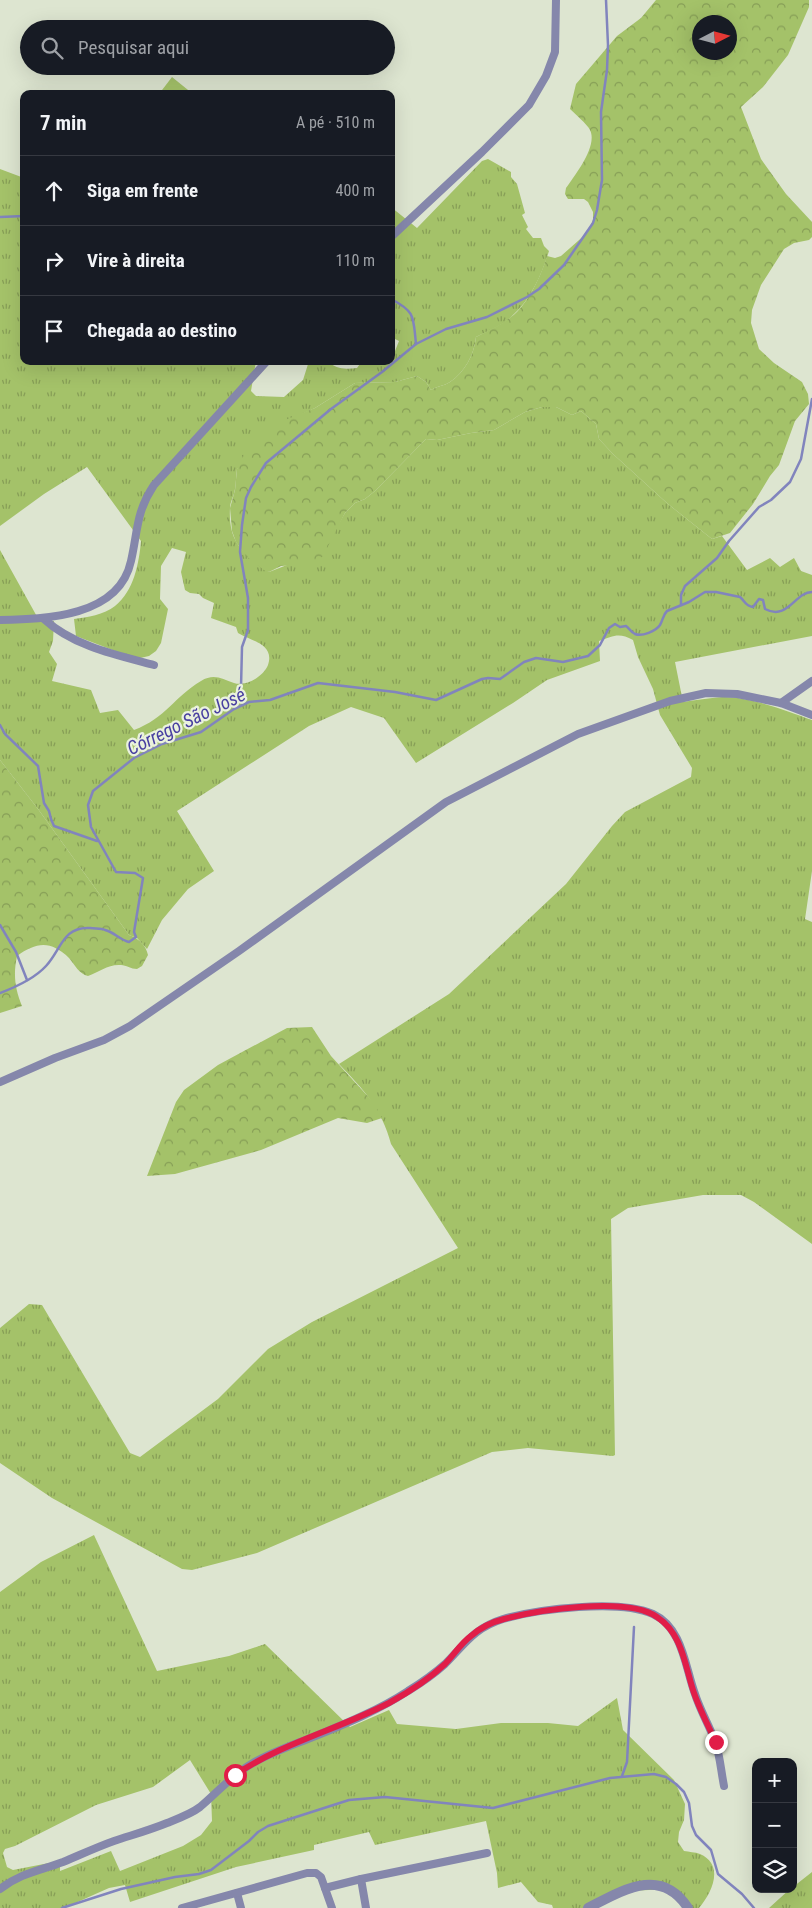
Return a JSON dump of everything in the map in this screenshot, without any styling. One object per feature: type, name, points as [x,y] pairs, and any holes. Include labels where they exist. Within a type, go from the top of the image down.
[{"type":"street","points":[[395,233],[488,146],[529,104],[546,76],[555,52],[556,0]]},
{"type":"street","points":[[0,620],[44,619],[68,615],[102,602],[118,589],[131,562],[139,515],[154,485],[263,365]]},
{"type":"street","points":[[44,619],[57,632],[107,653],[154,665]]},
{"type":"street","points":[[781,703],[812,680]]},
{"type":"street","points":[[0,1082],[55,1058],[104,1040],[130,1026],[239,951],[446,802],[578,734],[670,701],[721,692],[781,703],[812,714]]},
{"type":"street","points":[[0,1889],[28,1872],[165,1824],[198,1809],[235,1775],[253,1763],[390,1703],[444,1665],[469,1637],[486,1626],[503,1619],[538,1612],[574,1608],[622,1608],[656,1615],[665,1623],[682,1649],[694,1694],[716,1742],[724,1786]]},
{"type":"street","points":[[325,1888],[487,1853]]},
{"type":"street","points":[[182,1908],[307,1872],[316,1873],[321,1877],[332,1908]]},
{"type":"street","points":[[361,1879],[366,1908]]},
{"type":"street","points":[[588,1908],[635,1886],[661,1884],[681,1896],[688,1908]]},
{"type":"street","points":[[237,1893],[241,1908]]},
{"type":"green space","points":[[656,0],[809,0],[809,7],[788,55],[763,87],[741,107],[761,159],[786,194],[812,222],[812,237],[809,240],[794,243],[784,249],[761,285],[752,310],[751,323],[759,349],[774,363],[802,382],[808,394],[809,404],[795,421],[779,465],[753,504],[730,533],[712,539],[668,504],[613,454],[599,439],[596,424],[581,411],[572,415],[556,407],[542,407],[525,412],[494,430],[437,440],[426,439],[375,491],[365,499],[355,503],[345,513],[323,556],[317,561],[309,564],[281,566],[269,572],[264,570],[246,556],[236,542],[232,531],[230,508],[235,490],[237,469],[246,451],[265,432],[285,420],[315,408],[355,383],[395,382],[417,376],[426,382],[431,390],[448,383],[460,373],[468,362],[476,337],[503,323],[523,305],[542,272],[547,256],[555,258],[561,256],[587,233],[593,220],[593,212],[588,202],[584,199],[568,199],[565,194],[566,188],[580,168],[588,152],[592,137],[590,130],[584,122],[570,109],[576,84],[617,36],[641,18]]},
{"type":"green space","points":[[172,77],[188,90],[162,90]]},
{"type":"green space","points":[[488,159],[511,172],[511,177],[517,184],[525,213],[522,215],[528,227],[526,229],[533,238],[541,238],[544,246],[549,251],[530,294],[509,319],[496,328],[476,337],[468,362],[460,373],[448,383],[431,390],[426,382],[417,376],[395,382],[355,383],[302,414],[237,469],[235,489],[230,506],[232,530],[235,539],[245,553],[269,572],[287,565],[334,532],[345,513],[355,503],[365,499],[375,491],[426,439],[437,440],[494,430],[525,412],[542,407],[556,407],[572,415],[581,411],[596,424],[599,439],[613,454],[668,504],[712,539],[722,536],[747,570],[770,558],[780,567],[794,558],[801,571],[812,575],[812,636],[675,662],[683,702],[707,698],[732,697],[768,705],[812,720],[812,871],[805,919],[812,922],[812,1244],[754,1202],[741,1195],[703,1195],[628,1208],[611,1219],[615,1455],[528,1448],[492,1452],[257,1553],[192,1570],[182,1569],[52,1498],[0,1463],[0,1328],[29,1304],[42,1305],[130,1453],[140,1457],[218,1399],[268,1349],[312,1322],[458,1248],[391,1144],[382,1120],[371,1100],[339,1064],[449,994],[566,884],[625,812],[691,777],[692,768],[660,715],[653,689],[638,657],[633,640],[624,636],[616,636],[599,641],[600,661],[547,680],[416,763],[384,718],[351,707],[309,726],[177,811],[214,871],[188,889],[162,920],[147,949],[137,938],[129,935],[38,809],[0,760],[0,550],[40,622],[54,621],[53,641],[49,652],[57,664],[52,681],[91,690],[100,713],[118,710],[134,730],[154,720],[192,687],[210,677],[239,684],[254,680],[263,673],[268,665],[268,652],[261,644],[238,633],[236,627],[211,618],[214,603],[199,594],[190,593],[185,590],[181,572],[186,552],[172,548],[161,566],[160,599],[168,609],[161,643],[156,651],[149,656],[136,659],[76,636],[74,619],[106,612],[115,606],[127,593],[137,567],[141,541],[87,467],[44,494],[0,526],[0,169],[20,176],[20,365],[255,365],[251,391],[256,396],[284,397],[303,380],[308,365],[332,365],[345,369],[357,368],[359,365],[395,365],[395,351],[399,341],[395,339],[395,210],[417,228],[482,161]]},
{"type":"green space","points":[[0,760],[38,809],[129,935],[141,942],[148,955],[142,966],[137,969],[116,965],[88,976],[80,971],[69,958],[56,948],[43,945],[31,948],[17,956],[15,982],[22,1006],[0,1013]]},
{"type":"green space","points":[[312,1027],[331,1056],[374,1103],[382,1118],[367,1123],[338,1118],[261,1150],[175,1174],[147,1176],[176,1102],[184,1090],[218,1065],[287,1028]]},
{"type":"green space","points":[[94,1535],[157,1671],[229,1656],[265,1644],[350,1727],[389,1710],[397,1724],[456,1729],[501,1723],[548,1723],[578,1726],[617,1698],[623,1730],[674,1780],[685,1804],[684,1820],[679,1832],[678,1842],[684,1851],[700,1854],[708,1859],[714,1872],[712,1887],[699,1908],[689,1908],[670,1889],[628,1891],[592,1908],[553,1908],[552,1905],[538,1902],[521,1882],[498,1888],[497,1873],[486,1821],[375,1845],[369,1832],[314,1845],[314,1850],[236,1867],[130,1902],[125,1885],[109,1888],[64,1908],[0,1908],[0,1592],[41,1562]],"holes":[[[190,1760],[211,1794],[212,1821],[201,1835],[183,1846],[120,1871],[111,1851],[60,1871],[60,1866],[49,1863],[13,1870],[7,1867],[3,1853],[5,1849],[15,1846],[96,1805],[153,1787]]]},
{"type":"green space","points":[[812,1872],[812,1908],[769,1908],[786,1893],[797,1893],[797,1884]]},
{"type":"waterway","points":[[395,361],[416,344],[446,329],[487,317],[539,289],[564,265],[593,223],[602,180],[601,112],[607,70],[608,45],[606,0]]},
{"type":"waterway","points":[[0,217],[20,216]]},
{"type":"waterway","points":[[395,302],[405,308],[412,316],[416,344]]},
{"type":"waterway","points":[[235,708],[241,687],[242,647],[248,630],[248,598],[240,552],[246,498],[266,463],[331,409],[390,365]]},
{"type":"waterway","points":[[681,605],[681,595],[685,586],[717,558],[729,541],[759,507],[771,500],[790,482],[801,459],[812,399]]},
{"type":"waterway","name":"Córrego São José","points":[[0,993],[25,982],[42,970],[68,935],[81,928],[102,929],[129,942],[136,937],[134,932],[143,878],[135,873],[116,872],[91,827],[88,805],[93,791],[134,758],[162,744],[201,732],[234,709],[249,702],[270,700],[318,683],[395,692],[436,700],[482,679],[500,679],[524,662],[536,658],[563,662],[588,656],[600,645],[609,628],[615,624],[620,627],[626,626],[638,635],[649,633],[660,625],[667,611],[689,602],[705,592],[716,592],[740,597],[753,607],[759,599],[763,600],[765,609],[773,612],[785,609],[801,596],[812,592]]},
{"type":"waterway","points":[[0,725],[5,734],[38,766],[44,803],[54,826],[97,841]]},
{"type":"waterway","points":[[0,925],[16,952],[27,980]]},
{"type":"waterway","points":[[622,1776],[627,1762],[634,1627]]},
{"type":"waterway","points":[[62,1908],[121,1889],[211,1870],[268,1826],[349,1800],[385,1797],[493,1808],[610,1778],[654,1774],[666,1777],[684,1792],[689,1803],[692,1826],[696,1835],[711,1850],[718,1874],[742,1894],[754,1908]]},
{"type":"route","points":[[235,1775],[253,1763],[278,1751],[332,1730],[390,1703],[444,1665],[469,1637],[486,1626],[503,1619],[538,1612],[574,1608],[634,1609],[656,1615],[665,1623],[682,1649],[694,1694],[716,1742]]}]
